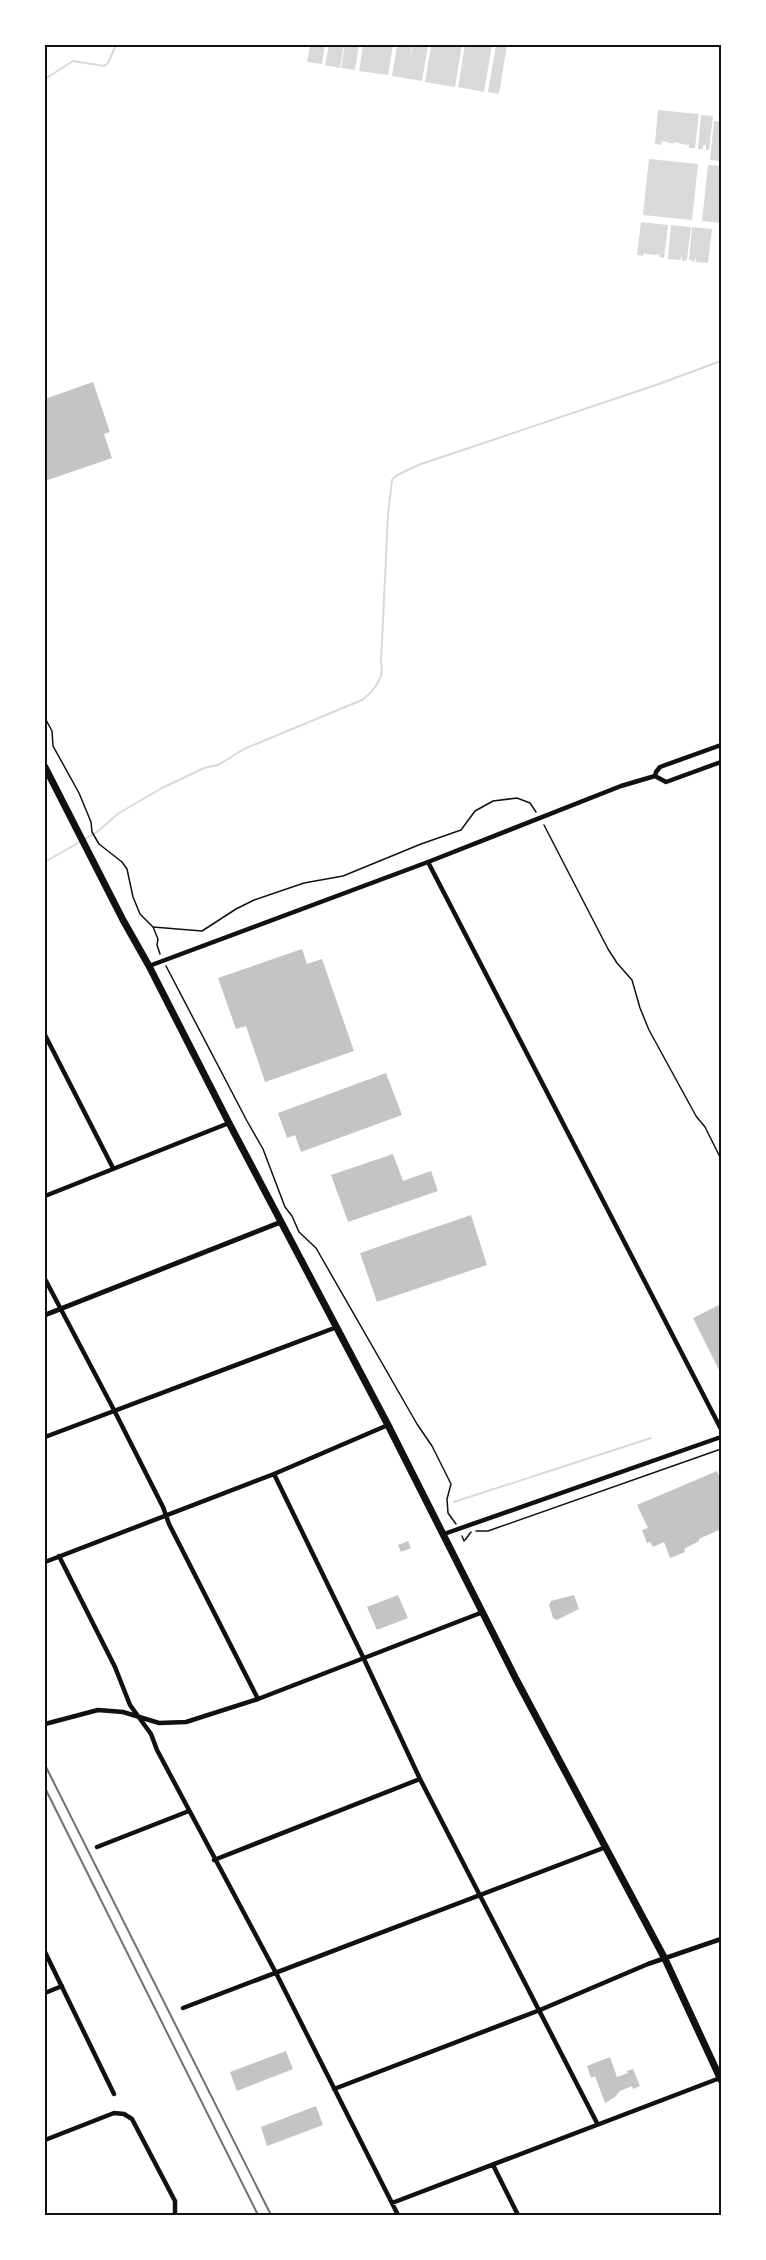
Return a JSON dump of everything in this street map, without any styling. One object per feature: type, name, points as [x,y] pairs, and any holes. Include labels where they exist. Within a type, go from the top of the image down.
[{"type":"main road","points":[[45,766],[123,920],[388,1425],[516,1679],[665,1959],[721,2079]]},
{"type":"street","points":[[655,776],[662,766],[721,745]]},
{"type":"street","points":[[149,966],[428,862],[600,794],[655,776],[666,782],[721,762]]},
{"type":"street","points":[[428,862],[721,1429]]},
{"type":"street","points":[[45,1035],[113,1168]]},
{"type":"street","points":[[45,1196],[229,1123]]},
{"type":"street","points":[[45,1315],[281,1222]]},
{"type":"street","points":[[45,1279],[114,1410],[258,1699]]},
{"type":"street","points":[[45,1437],[337,1328]]},
{"type":"street","points":[[45,1562],[274,1474],[388,1425]]},
{"type":"street","points":[[444,1534],[721,1437]]},
{"type":"street","points":[[274,1474],[420,1779],[597,2123]]},
{"type":"street","points":[[59,1556],[115,1667],[130,1705],[151,1734],[214,1860],[276,1973],[398,2215]]},
{"type":"street","points":[[45,1724],[98,1710],[123,1712],[159,1723],[186,1722],[258,1699],[483,1612]]},
{"type":"street","points":[[214,1860],[420,1779]]},
{"type":"street","points":[[97,1847],[189,1811]]},
{"type":"street","points":[[183,2008],[606,1847]]},
{"type":"street","points":[[334,2089],[721,1939]]},
{"type":"street","points":[[45,1952],[114,2094]]},
{"type":"street","points":[[45,1993],[62,1986]]},
{"type":"street","points":[[392,2203],[597,2123],[721,2079]]},
{"type":"street","points":[[45,2140],[114,2113],[124,2114],[132,2119],[175,2201],[175,2215]]},
{"type":"street","points":[[493,2164],[518,2215]]},
{"type":"path","points":[[45,718],[52,731],[53,746],[79,793],[91,822],[92,832],[99,844],[122,862],[127,870],[133,897],[140,914],[153,927],[158,939],[157,949]]},
{"type":"path","points":[[153,927],[202,931],[254,900],[304,883],[342,876],[461,830],[475,811],[494,801],[517,798],[530,803],[536,812]]},
{"type":"path","points":[[543,824],[608,949],[636,987],[640,1008],[649,1030],[721,1159]]},
{"type":"path","points":[[169,972],[255,1133],[285,1207],[299,1232],[316,1248],[417,1424],[432,1446],[451,1484],[447,1506],[448,1513],[454,1519]]},
{"type":"path","points":[[464,1541],[469,1533],[488,1531],[721,1449]]},
{"type":"shaded area","points":[[310,45],[325,45],[322,64],[307,62]]},
{"type":"shaded area","points":[[329,45],[344,45],[340,68],[325,65]]},
{"type":"shaded area","points":[[345,45],[359,45],[355,70],[341,68]]},
{"type":"shaded area","points":[[363,45],[393,45],[388,75],[359,71]]},
{"type":"shaded area","points":[[397,45],[412,45],[410,58],[413,45],[428,45],[422,81],[392,76]]},
{"type":"shaded area","points":[[431,45],[462,45],[455,87],[425,82]]},
{"type":"shaded area","points":[[465,45],[492,45],[484,92],[458,87]]},
{"type":"shaded area","points":[[496,45],[507,45],[499,94],[488,92]]},
{"type":"shaded area","points":[[658,110],[699,114],[695,148],[689,148],[689,144],[674,142],[674,144],[662,141],[661,145],[655,144]]},
{"type":"shaded area","points":[[701,115],[713,116],[709,150],[706,150],[706,145],[703,145],[703,149],[698,149]]},
{"type":"shaded area","points":[[714,121],[721,124],[721,161],[710,160]]},
{"type":"shaded area","points":[[649,159],[698,164],[692,220],[643,215]]},
{"type":"shaded area","points":[[708,165],[721,166],[721,223],[702,221]]},
{"type":"shaded area","points":[[641,222],[668,225],[664,258],[659,257],[659,254],[645,254],[644,252],[643,256],[637,255]]},
{"type":"shaded area","points":[[671,225],[691,227],[685,261],[682,261],[682,256],[680,260],[668,259]]},
{"type":"shaded area","points":[[692,227],[712,229],[708,263],[696,262],[696,257],[694,262],[689,259]]},
{"type":"building","points":[[93,382],[110,432],[104,434],[112,458],[45,481],[45,399]]},
{"type":"building","points":[[302,949],[307,964],[322,959],[354,1051],[265,1082],[246,1026],[236,1029],[218,978]]},
{"type":"building","points":[[386,1073],[402,1115],[301,1152],[295,1135],[287,1138],[278,1113]]},
{"type":"building","points":[[393,1154],[403,1181],[431,1171],[438,1191],[348,1222],[331,1175]]},
{"type":"building","points":[[471,1215],[487,1265],[377,1302],[360,1253]]},
{"type":"building","points":[[721,1304],[721,1374],[693,1318]]},
{"type":"building","points":[[717,1471],[721,1481],[721,1529],[699,1539],[684,1549],[685,1552],[670,1558],[664,1542],[653,1547],[650,1542],[647,1543],[642,1530],[648,1528],[637,1505]]},
{"type":"building","points":[[408,1541],[411,1548],[401,1552],[398,1545]]},
{"type":"building","points":[[398,1595],[408,1618],[377,1630],[367,1607]]},
{"type":"building","points":[[574,1595],[579,1609],[557,1620],[553,1618],[549,1605],[551,1601]]},
{"type":"building","points":[[286,2051],[293,2069],[237,2091],[230,2072]]},
{"type":"building","points":[[610,2057],[617,2077],[633,2069],[640,2086],[633,2089],[632,2086],[620,2091],[605,2103],[595,2076],[591,2078],[587,2066]]},
{"type":"building","points":[[316,2106],[323,2125],[267,2146],[261,2127]]},
{"type":"waterway","points":[[45,79],[73,61],[104,66],[108,63],[116,45]]},
{"type":"waterway","points":[[45,862],[97,832],[119,813],[162,788],[204,768],[218,765],[244,749],[362,700],[371,693],[378,684],[382,668],[388,515],[392,480],[397,475],[421,464],[721,361]]},
{"type":"waterway","points":[[454,1502],[651,1438]]},
{"type":"railway","points":[[45,1765],[271,2215]]},
{"type":"railway","points":[[45,1788],[258,2215]]}]
